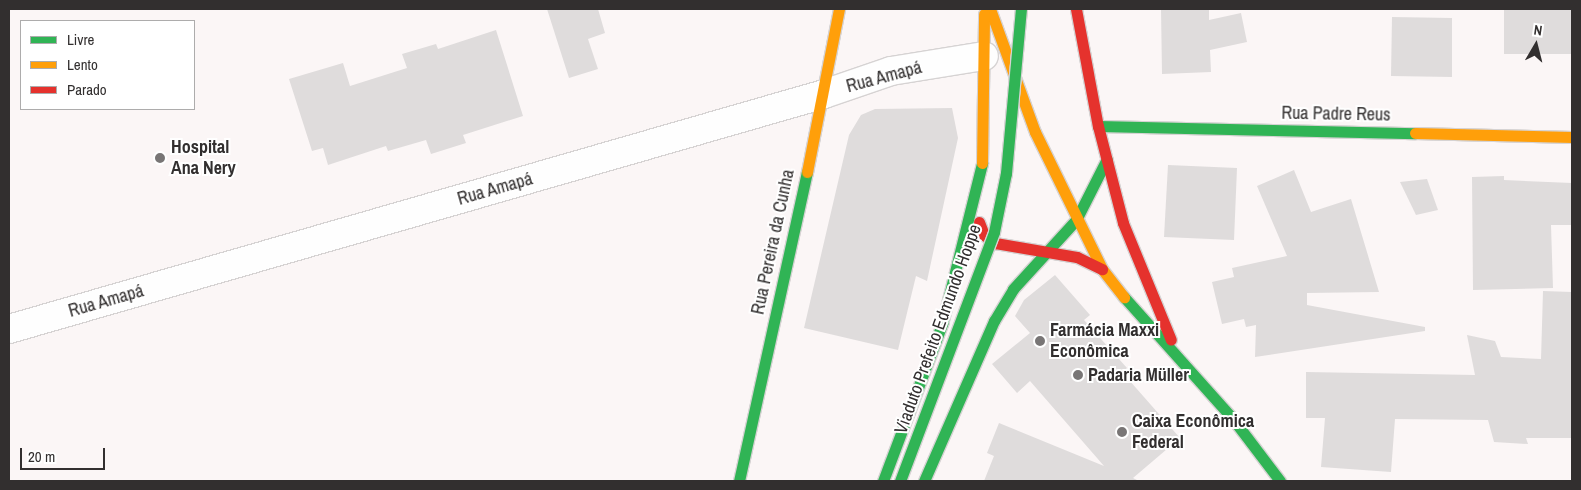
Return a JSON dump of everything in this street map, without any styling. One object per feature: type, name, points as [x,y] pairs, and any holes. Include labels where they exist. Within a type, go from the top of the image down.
[{"type":"main road","name":"Rua Pereira da Cunha","points":[[738,481],[824,94],[839,9]]},
{"type":"main road","points":[[883,481],[942,324],[979,183],[984,151],[984,9]]},
{"type":"main road","points":[[990,9],[1026,110],[1076,220],[1102,269],[1145,323],[1177,355],[1233,419],[1280,481]]},
{"type":"main road","name":"Viaduto Prefeito Edmundo Hoppe","points":[[900,481],[994,232],[1006,173],[1021,9]]},
{"type":"main road","points":[[1076,9],[1098,126],[1122,223],[1177,355]]},
{"type":"main road","name":"Rua Padre Reus","points":[[1098,126],[1572,137]]},
{"type":"main road","points":[[924,481],[994,321],[1014,289],[1046,250],[1076,220],[1107,159]]},
{"type":"main road","points":[[979,183],[978,216],[984,235],[1002,245],[1046,250],[1077,257],[1102,269]]},
{"type":"street","name":"Rua Amapá","points":[[9,330],[824,94],[891,71],[984,56]]},
{"type":"building","points":[[547,9],[598,9],[605,33],[588,39],[598,69],[569,78]]},
{"type":"building","points":[[1161,9],[1209,9],[1209,20],[1241,13],[1247,42],[1210,50],[1211,72],[1162,74]]},
{"type":"building","points":[[1504,9],[1572,9],[1572,54],[1504,54]]},
{"type":"building","points":[[1392,17],[1452,18],[1452,77],[1391,76]]},
{"type":"building","points":[[496,30],[523,116],[463,135],[466,143],[431,154],[426,140],[388,151],[386,146],[328,165],[323,148],[312,151],[289,79],[343,63],[350,86],[407,68],[402,54],[436,44],[438,49]]},
{"type":"building","points":[[952,108],[958,138],[927,281],[916,276],[898,350],[804,328],[849,135],[861,115],[875,109]]},
{"type":"building","points":[[1168,165],[1237,168],[1234,240],[1164,237]]},
{"type":"building","points":[[1294,170],[1311,212],[1351,199],[1379,292],[1307,293],[1307,305],[1425,327],[1425,331],[1255,357],[1256,325],[1246,327],[1244,319],[1222,324],[1212,282],[1234,277],[1232,268],[1287,256],[1257,186]]},
{"type":"building","points":[[1504,176],[1504,180],[1572,183],[1572,225],[1551,225],[1553,288],[1473,290],[1472,177]]},
{"type":"building","points":[[1427,179],[1438,210],[1416,215],[1400,182]]},
{"type":"building","points":[[1055,275],[1090,315],[1084,320],[1127,368],[1122,372],[1180,438],[1133,478],[1139,481],[984,481],[994,456],[987,453],[999,423],[1104,466],[1030,381],[1017,393],[992,364],[1030,333],[1015,316],[1024,300]]},
{"type":"building","points":[[1543,291],[1572,292],[1572,438],[1526,438],[1528,444],[1494,442],[1488,420],[1395,419],[1391,472],[1321,467],[1325,418],[1306,418],[1306,372],[1475,375],[1467,335],[1495,341],[1501,357],[1541,359]]},
{"type":"traffic: fast","points":[[900,481],[994,232],[1006,173],[1021,9]]},
{"type":"traffic: fast","points":[[1098,126],[1415,133]]},
{"type":"traffic: fast","points":[[924,481],[994,321],[1013,289],[1076,220],[1107,159]]},
{"type":"traffic: fast","points":[[883,481],[942,324],[982,163]]},
{"type":"traffic: fast","points":[[739,481],[807,172]]},
{"type":"traffic: fast","points":[[1124,297],[1233,419],[1280,481]]},
{"type":"traffic: slow","points":[[807,172],[839,9]]},
{"type":"traffic: slow","points":[[990,9],[1035,132],[1102,269],[1124,297]]},
{"type":"traffic: slow","points":[[982,163],[984,14]]},
{"type":"traffic: slow","points":[[1415,133],[1572,137]]},
{"type":"traffic: jam","points":[[1076,9],[1098,126],[1123,223],[1171,340]]},
{"type":"traffic: jam","points":[[979,222],[984,235],[995,243],[1077,257],[1102,269]]},
{"type":"place","name":"Hospital Ana Nery","points":[[160,158]]},
{"type":"place","name":"Farmácia Maxxi Econômica","points":[[1040,341]]},
{"type":"place","name":"Padaria Müller","points":[[1078,375]]},
{"type":"place","name":"Caixa Econômica Federal","points":[[1122,432]]}]
